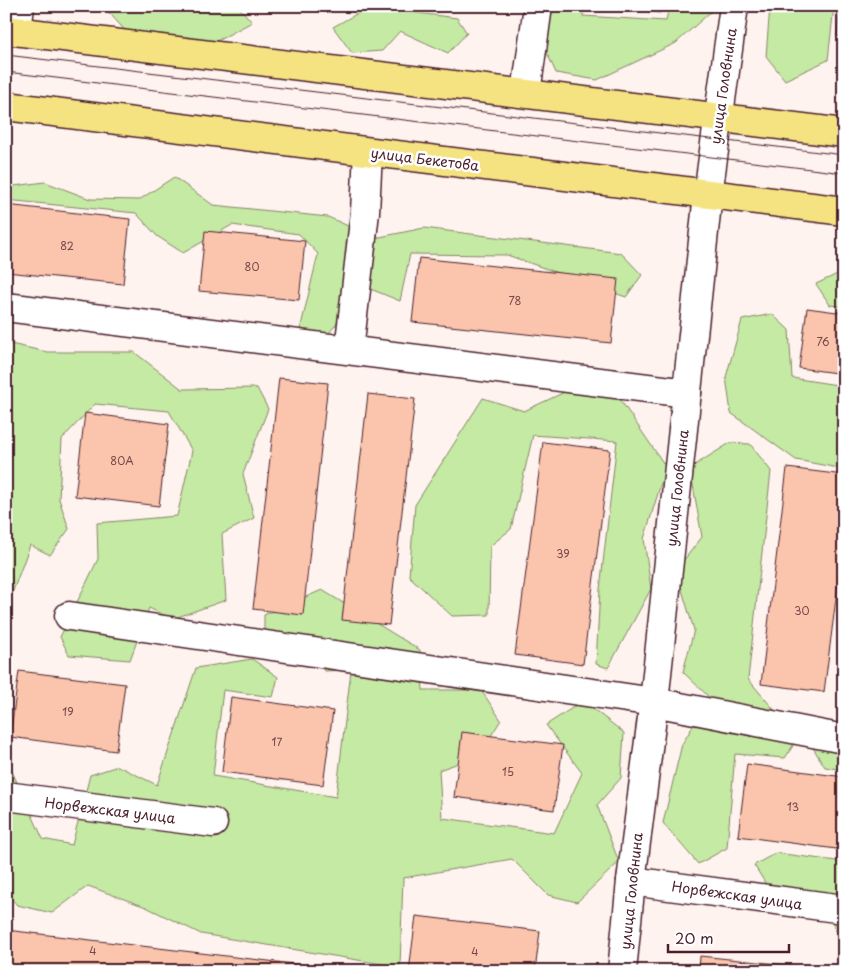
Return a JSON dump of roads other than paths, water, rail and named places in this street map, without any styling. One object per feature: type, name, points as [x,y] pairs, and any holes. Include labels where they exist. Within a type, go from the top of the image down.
[{"type":"main road","points":[[14,22],[526,93],[844,133]]},
{"type":"main road","name":"улица Бекетова","points":[[6,106],[844,211]]},
{"type":"street","points":[[526,93],[538,6]]},
{"type":"street","name":"улица Головнина","points":[[622,971],[631,881],[654,702],[708,194],[734,6]]},
{"type":"street","points":[[349,350],[365,212],[368,152]]},
{"type":"street","points":[[6,307],[687,393]]},
{"type":"street","points":[[69,616],[654,702],[844,739]]},
{"type":"street","name":"Норвежская улица","points":[[6,796],[213,823]]},
{"type":"street","name":"Норвежская улица","points":[[631,881],[844,909]]},
{"type":"tram line","points":[[6,55],[844,155]]},
{"type":"tram line","points":[[6,72],[844,173]]}]
